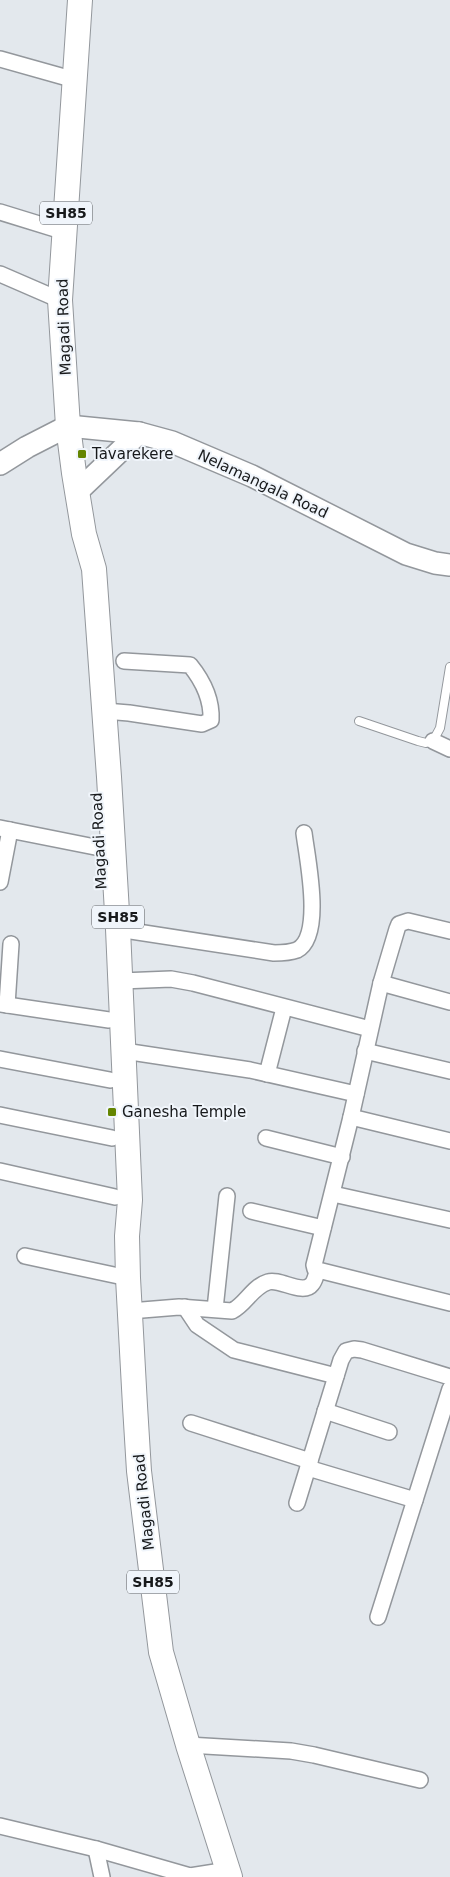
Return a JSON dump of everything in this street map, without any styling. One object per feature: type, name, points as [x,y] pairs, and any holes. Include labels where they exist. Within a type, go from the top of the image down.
[{"type":"main road","name":"Magadi Road","points":[[80,0],[60,300],[68,426],[84,534],[82,568],[105,711],[121,981],[130,1200],[127,1236],[128,1278],[139,1471],[161,1652],[229,1874]]},
{"type":"main road","name":"Nelamangala Road","points":[[68,426],[139,433],[172,442],[252,476],[406,554],[435,564],[450,565]]},
{"type":"main road","points":[[0,464],[27,447],[68,426]]},
{"type":"main road","points":[[77,492],[139,433]]},
{"type":"main road","name":"Magadi Road","points":[[92,635],[115,1197],[127,1236]]},
{"type":"street","points":[[0,59],[75,80]]},
{"type":"street","points":[[0,212],[65,232]]},
{"type":"street","points":[[2,279],[60,300]]},
{"type":"street","points":[[105,711],[202,724],[211,720],[212,706],[200,677],[190,665],[124,661]]},
{"type":"street","points":[[433,741],[450,749]]},
{"type":"street","points":[[0,882],[5,829],[100,848]]},
{"type":"street","points":[[118,929],[274,953],[287,953],[298,949],[307,938],[312,922],[312,902],[304,833]]},
{"type":"street","points":[[450,931],[408,921],[399,924],[381,984],[342,1157],[314,1265],[315,1269],[318,1270],[450,1302]]},
{"type":"street","points":[[11,944],[3,1004],[109,1020]]},
{"type":"street","points":[[121,981],[171,979],[193,983],[370,1029]]},
{"type":"street","points":[[381,984],[450,1002]]},
{"type":"street","points":[[267,1074],[284,1008]]},
{"type":"street","points":[[124,1051],[267,1074],[356,1094]]},
{"type":"street","points":[[365,1051],[450,1071]]},
{"type":"street","points":[[0,1059],[110,1080]]},
{"type":"street","points":[[0,1115],[112,1138]]},
{"type":"street","points":[[351,1117],[450,1141]]},
{"type":"street","points":[[266,1138],[342,1157]]},
{"type":"street","points":[[0,1171],[115,1197]]},
{"type":"street","points":[[333,1194],[450,1220]]},
{"type":"street","points":[[214,1309],[227,1196]]},
{"type":"street","points":[[251,1211],[323,1228]]},
{"type":"street","points":[[25,1256],[128,1278]]},
{"type":"street","points":[[130,1312],[185,1307],[232,1311],[257,1288],[267,1282],[274,1281],[306,1288],[312,1285],[318,1270]]},
{"type":"street","points":[[185,1307],[197,1325],[234,1350],[336,1376]]},
{"type":"street","points":[[297,1503],[344,1354],[354,1349],[450,1377]]},
{"type":"street","points":[[378,1618],[450,1389]]},
{"type":"street","points":[[325,1411],[389,1432]]},
{"type":"street","points":[[191,1423],[416,1500]]},
{"type":"street","points":[[188,1745],[291,1751],[420,1780]]},
{"type":"street","points":[[0,1826],[96,1849],[190,1876],[229,1874]]},
{"type":"street","points":[[96,1849],[102,1877]]},
{"type":"lane","points":[[358,721],[418,741],[426,743],[433,741],[440,728],[450,667]]},
{"type":"place","name":"Tavarekere","points":[[82,454]]},
{"type":"place","name":"Ganesha Temple","points":[[112,1112]]}]
